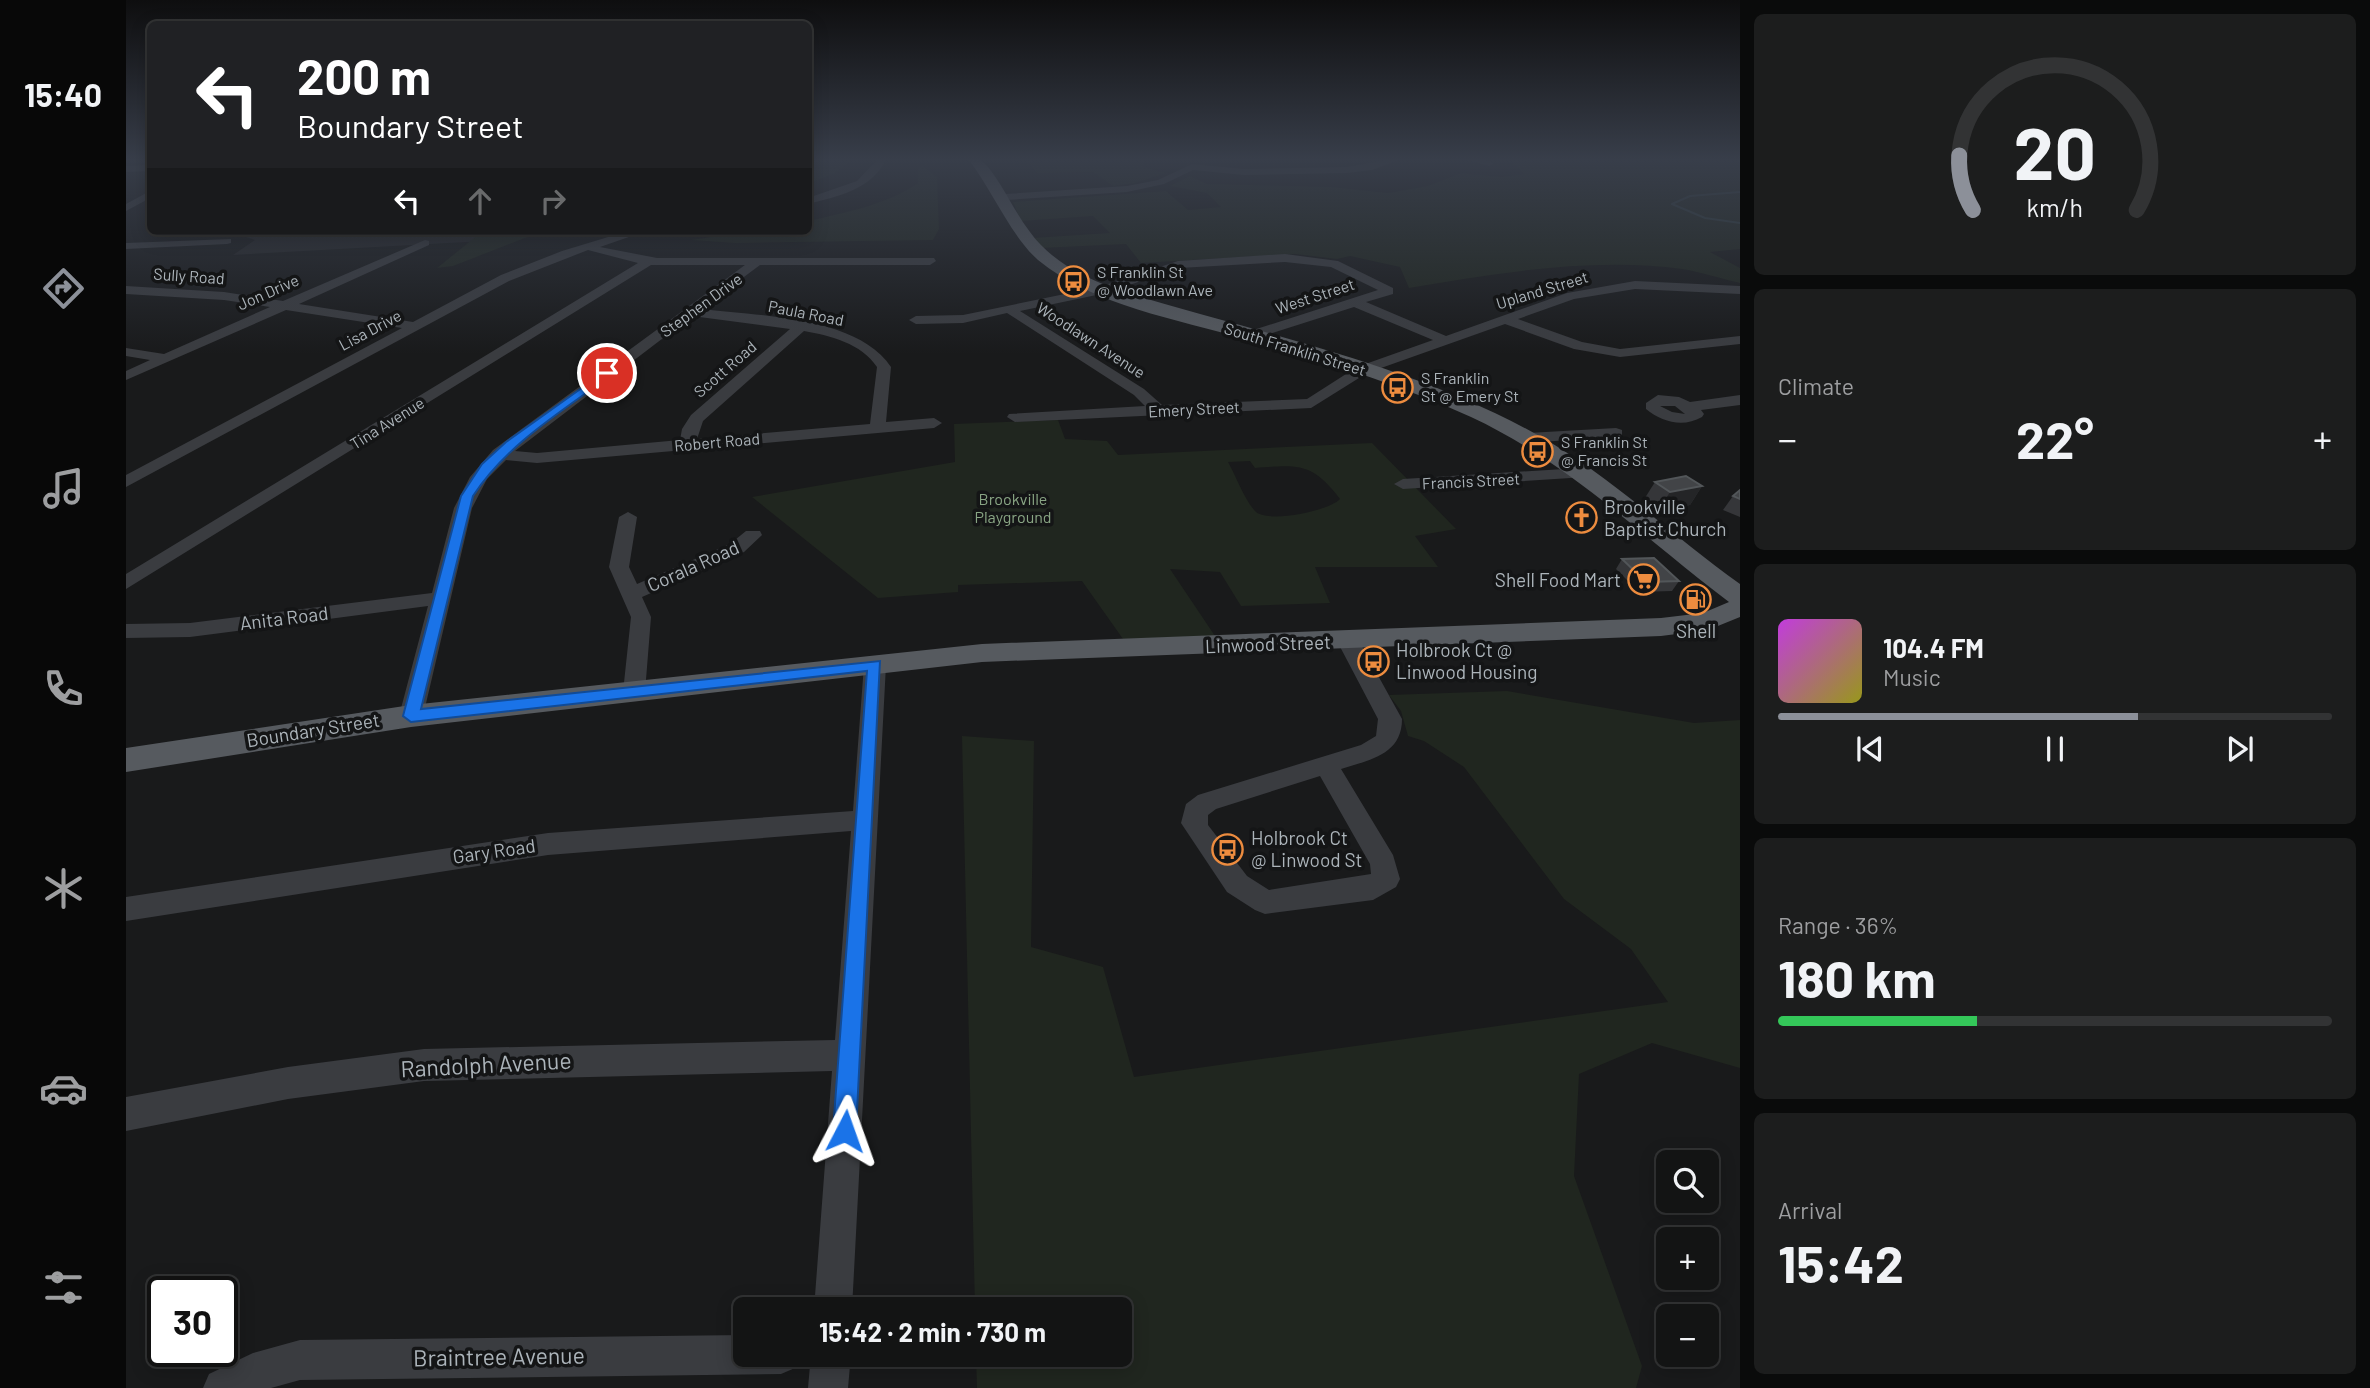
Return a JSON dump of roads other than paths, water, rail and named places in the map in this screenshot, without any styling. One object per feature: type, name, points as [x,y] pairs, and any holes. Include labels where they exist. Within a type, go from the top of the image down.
[{"type":"main road","name":"South Franklin Street","points":[[1017,225],[1031,244],[1065,270],[1102,290],[1362,370],[1450,401],[1528,438],[1580,473],[1740,597]]},
{"type":"main road","name":"Linwood Street","points":[[960,656],[1661,627],[1708,621],[1740,607]]},
{"type":"main road","name":"Boundary Street","points":[[126,760],[411,716],[960,656]]},
{"type":"street","points":[[172,244],[185,235]]},
{"type":"street","name":"Lisa Drive","points":[[126,482],[515,273],[587,246],[626,235]]},
{"type":"street","points":[[126,246],[227,241]]},
{"type":"street","name":"Jon Drive","points":[[126,376],[425,243]]},
{"type":"street","points":[[587,246],[647,262],[930,261]]},
{"type":"street","name":"Woodlawn Avenue","points":[[1009,309],[1102,290],[1178,265],[1285,258],[1334,264],[1389,291]]},
{"type":"street","name":"Tina Avenue","points":[[126,583],[647,262]]},
{"type":"street","name":"Stephen Drive","points":[[411,716],[467,496],[479,477],[499,454],[756,263]]},
{"type":"street","name":"Upland Street","points":[[1362,370],[1565,298],[1628,285],[1740,290]]},
{"type":"street","name":"Sully Road","points":[[126,290],[211,295],[414,326]]},
{"type":"street","name":"West Street","points":[[1252,335],[1389,291]]},
{"type":"street","points":[[1354,302],[1444,340]]},
{"type":"street","name":"Woodlawn Avenue","points":[[1009,309],[1147,397],[1159,411]]},
{"type":"street","points":[[916,320],[963,319],[1009,309]]},
{"type":"street","name":"Paula Road","points":[[692,312],[799,328],[846,338],[867,347],[879,359],[885,376],[877,428]]},
{"type":"street","points":[[1505,319],[1568,343],[1606,351],[1632,352],[1740,340]]},
{"type":"street","name":"Scott Road","points":[[688,444],[690,429],[697,418],[799,328]]},
{"type":"street","points":[[126,352],[165,358]]},
{"type":"street","name":"Emery Street","points":[[1015,418],[1311,403],[1362,370]]},
{"type":"street","points":[[1690,407],[1740,400]]},
{"type":"street","name":"Robert Road","points":[[499,454],[537,458],[934,423]]},
{"type":"street","points":[[1528,438],[1616,433]]},
{"type":"street","name":"Francis Street","points":[[1402,484],[1580,473]]},
{"type":"street","points":[[628,517],[619,567],[641,617],[634,692]]},
{"type":"street","name":"Corala Road","points":[[631,594],[737,548],[753,535]]},
{"type":"street","name":"Anita Road","points":[[126,631],[190,631],[442,598]]},
{"type":"street","points":[[1325,764],[1383,863],[1386,879],[1373,888],[1281,901],[1258,899],[1237,884],[1199,832],[1194,823],[1195,811],[1207,802],[1325,764],[1370,751],[1384,742],[1390,733],[1390,719],[1348,641]]},
{"type":"street","points":[[834,1297],[875,665]]},
{"type":"street","name":"Gary Road","points":[[126,909],[498,850],[611,838],[865,820]]},
{"type":"street","name":"Randolph Avenue","points":[[126,1114],[288,1083],[424,1065],[849,1055]]},
{"type":"street","name":"Braintree Avenue","points":[[223,1388],[253,1373],[300,1360],[733,1355]]},
{"type":"street","points":[[828,1388],[830,1367]]},
{"type":"place","name":"S Franklin St @ Woodlawn Ave","points":[[1074,281]]},
{"type":"place","name":"S Franklin St @ Emery St","points":[[1398,387]]},
{"type":"place","name":"S Franklin St @ Francis St","points":[[1538,451]]},
{"type":"place","name":"Brookville Baptist Church","points":[[1581,518]]},
{"type":"place","name":"Shell Food Mart","points":[[1644,580]]},
{"type":"place","name":"Shell","points":[[1696,600]]},
{"type":"place","name":"Holbrook Ct @ Linwood Housing","points":[[1373,661]]},
{"type":"place","name":"Holbrook Ct @ Linwood St","points":[[1228,849]]},
{"type":"park label","name":"Brookville Playground","points":[[1013,508]]}]
